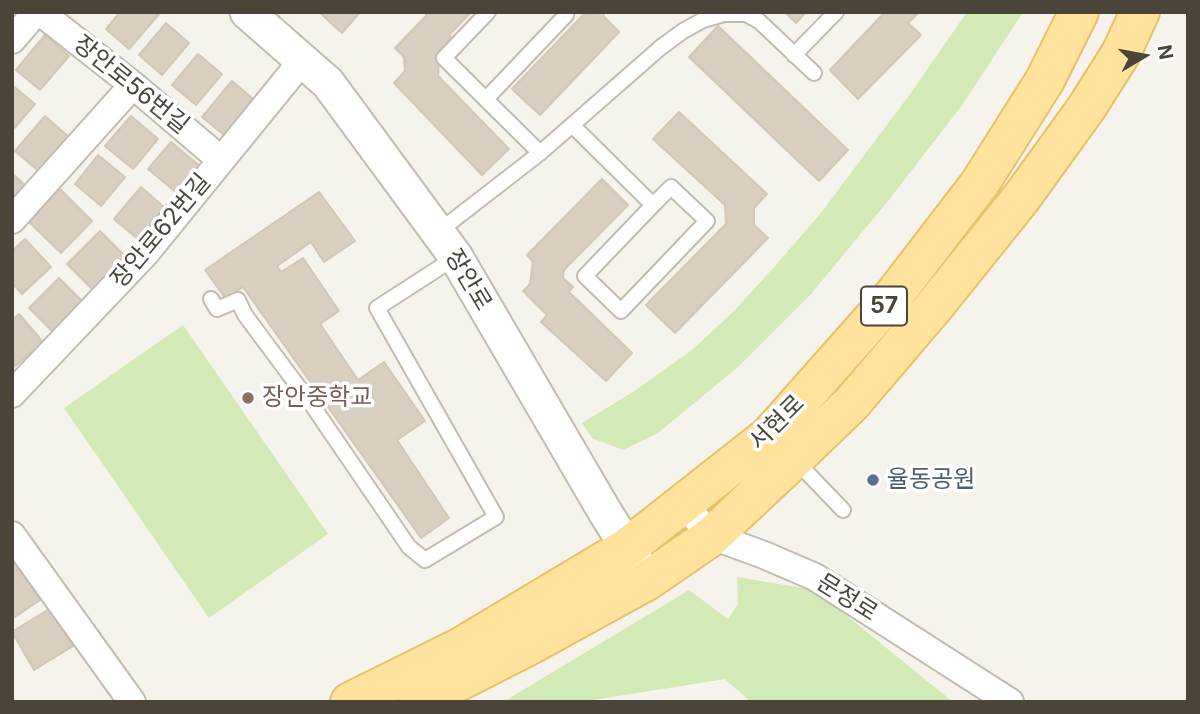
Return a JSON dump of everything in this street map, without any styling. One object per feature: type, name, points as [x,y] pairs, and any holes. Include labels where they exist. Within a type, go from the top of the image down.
[{"type":"main road","name":"서현로","points":[[349,702],[461,647],[628,547],[769,436],[894,295],[980,183],[1045,79],[1079,12]]},
{"type":"main road","name":"서현로","points":[[418,702],[648,580],[712,536],[794,459],[852,403],[1022,197],[1087,107],[1121,53],[1139,15]]},
{"type":"street","name":"장안로56번길","points":[[12,40],[38,12],[133,85],[222,160]]},
{"type":"street","name":"장안로","points":[[247,12],[328,83],[447,244],[648,580]]},
{"type":"street","name":"장안로62번길","points":[[12,394],[145,254],[302,61]]},
{"type":"street","points":[[12,220],[133,85]]},
{"type":"street","name":"문정로","points":[[683,504],[712,536],[815,577],[1010,702]]},
{"type":"street","points":[[16,550],[132,702]]},
{"type":"lane","points":[[488,12],[444,58],[540,153]]},
{"type":"lane","points":[[486,99],[566,15],[564,12]]},
{"type":"lane","points":[[794,55],[836,12]]},
{"type":"lane","points":[[211,299],[217,309],[238,300],[245,315],[312,405],[409,547],[425,560],[496,517],[377,308],[540,153],[641,64],[683,31],[703,20],[724,14],[746,13],[759,21],[814,74]]},
{"type":"lane","points":[[572,125],[653,205]]},
{"type":"lane","points":[[671,187],[706,221],[621,311],[585,276],[653,205],[671,187]]},
{"type":"lane","points":[[794,459],[843,510]]},
{"type":"green space","points":[[967,12],[1023,12],[963,104],[811,294],[739,366],[658,433],[623,450],[592,438],[582,423],[633,392],[692,350],[734,311],[775,266],[820,214],[908,97]]},
{"type":"green space","points":[[183,325],[328,534],[209,618],[64,408]]},
{"type":"green space","points":[[737,577],[815,590],[953,702],[751,702],[725,679],[581,702],[503,702],[689,590],[728,619],[738,604]]},
{"type":"building","points":[[120,12],[160,13],[129,49],[106,29]]},
{"type":"building","points":[[319,12],[360,12],[342,33]]},
{"type":"building","points":[[424,12],[471,12],[449,35],[455,41],[439,57],[438,76],[509,149],[482,175],[394,83],[405,71],[404,57],[395,48],[427,15]]},
{"type":"building","points":[[586,12],[603,12],[604,17],[619,32],[540,115],[512,89]]},
{"type":"building","points":[[785,12],[806,12],[796,23]]},
{"type":"building","points":[[885,12],[919,12],[908,23],[921,35],[858,99],[830,70]]},
{"type":"building","points":[[166,23],[189,43],[162,75],[139,55]]},
{"type":"building","points":[[718,26],[848,150],[819,181],[689,57]]},
{"type":"building","points":[[45,35],[69,56],[40,90],[16,70]]},
{"type":"building","points":[[198,54],[222,74],[196,105],[172,85]]},
{"type":"building","points":[[232,81],[259,104],[229,139],[202,117]]},
{"type":"building","points":[[12,85],[35,104],[12,131]]},
{"type":"building","points":[[679,112],[767,194],[754,208],[754,225],[768,238],[675,333],[646,305],[726,224],[725,205],[653,139]]},
{"type":"building","points":[[45,116],[71,139],[42,174],[15,151]]},
{"type":"building","points":[[131,116],[158,139],[133,169],[105,146]]},
{"type":"building","points":[[171,142],[201,167],[178,194],[148,169]]},
{"type":"building","points":[[98,155],[125,177],[101,206],[75,184]]},
{"type":"building","points":[[12,173],[31,191],[12,210]]},
{"type":"building","points":[[602,179],[628,205],[564,270],[563,278],[573,287],[569,292],[632,353],[606,381],[541,322],[547,315],[523,291],[530,284],[533,262],[527,255]]},
{"type":"building","points":[[141,187],[165,208],[139,240],[114,219]]},
{"type":"building","points":[[59,188],[92,221],[61,253],[27,220]]},
{"type":"building","points":[[319,192],[355,241],[324,262],[311,242],[277,266],[281,272],[303,258],[339,311],[320,324],[358,380],[384,362],[425,421],[397,440],[449,518],[421,538],[243,287],[226,299],[205,270]]},
{"type":"building","points":[[100,231],[128,259],[95,292],[67,264]]},
{"type":"building","points":[[25,239],[51,267],[22,294],[12,283],[12,251]]},
{"type":"building","points":[[59,278],[84,303],[54,333],[29,308]]},
{"type":"building","points":[[19,314],[43,342],[14,367],[12,320]]},
{"type":"building","points":[[14,560],[40,600],[12,619],[12,561]]},
{"type":"building","points":[[49,609],[73,646],[34,670],[12,632]]},
{"type":"place","name":"장안중학교","points":[[248,398]]},
{"type":"place","name":"율동공원","points":[[873,480]]}]
